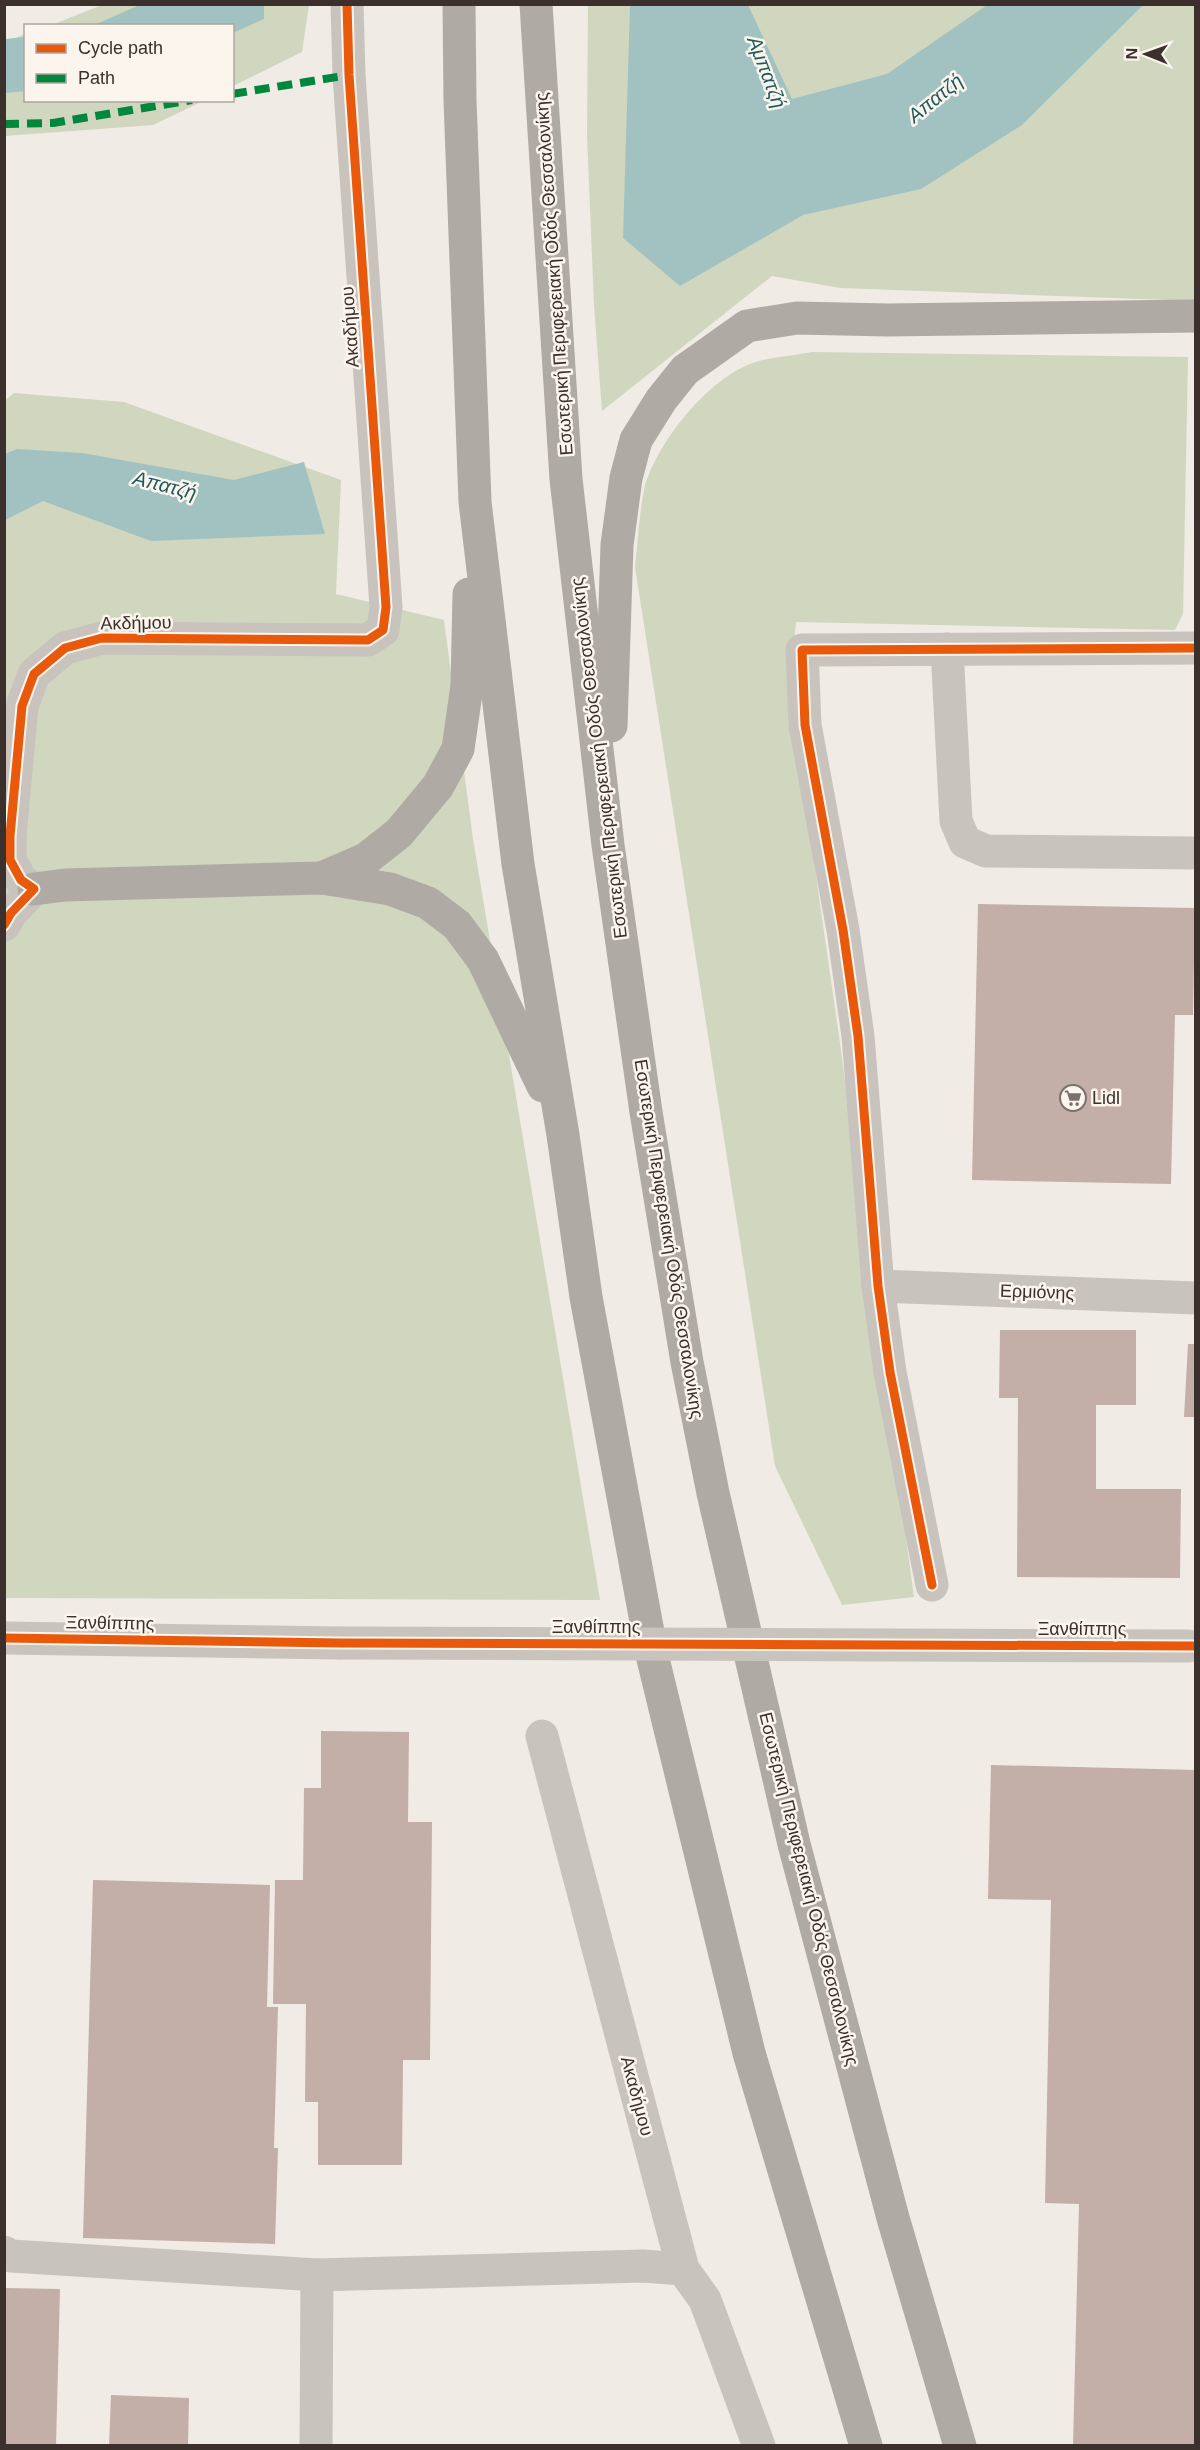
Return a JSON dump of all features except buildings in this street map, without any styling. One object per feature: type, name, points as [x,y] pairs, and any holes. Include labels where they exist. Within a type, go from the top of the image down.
[{"type":"highway","points":[[459,4],[460,100],[475,502],[518,864],[563,1134],[586,1297],[653,1659],[749,2053],[866,2445]]},
{"type":"highway","name":"Εσωτερική Περιφερειακή Οδός Θεσσαλονίκης","points":[[536,4],[567,479],[608,845],[646,1112],[687,1362],[713,1494],[794,1844],[893,2218],[960,2445]]},
{"type":"highway","points":[[608,845],[617,545],[626,478],[636,440],[661,400],[685,370],[747,326],[797,318],[888,320],[1196,316]]},
{"type":"highway","points":[[322,878],[366,859],[399,833],[438,786],[458,749],[467,686],[469,591],[475,502]]},
{"type":"highway","points":[[34,889],[65,885],[322,878],[390,889],[428,903],[457,925],[483,960],[536,1066],[563,1134]]},
{"type":"street","name":"Ακαδήμου","points":[[347,4],[349,87],[386,607],[383,630],[368,640]]},
{"type":"street","name":"Ακδήμου","points":[[34,889],[21,880],[10,860],[10,836],[22,706],[34,674],[65,648],[102,638],[368,640]]},
{"type":"street","points":[[932,1585],[890,1372],[878,1286],[858,1036],[843,930],[805,725],[802,650],[1196,648]]},
{"type":"street","points":[[947,649],[957,821],[965,842],[986,851],[1196,853]]},
{"type":"street","points":[[4,925],[11,913],[34,889]]},
{"type":"street","name":"Ερμιόνης","points":[[878,1286],[1196,1298]]},
{"type":"street","name":"Ξανθίππης","points":[[4,1638],[340,1643],[1192,1646]]},
{"type":"street","name":"Ακαδήμου","points":[[542,1736],[683,2269],[705,2300],[759,2445]]},
{"type":"street","points":[[4,2252],[11,2256],[21,2257],[318,2274],[643,2266],[683,2269]]},
{"type":"street","points":[[316,2445],[318,2274]]},
{"type":"green space","points":[[102,5],[309,5],[302,52],[234,86],[234,24],[54,24]]},
{"type":"green space","points":[[588,5],[1195,5],[1195,301],[840,288],[772,276],[602,411],[594,305],[587,135]]},
{"type":"green space","points":[[24,34],[24,102],[201,102],[153,125],[5,136],[4,43]]},
{"type":"green space","points":[[812,352],[1188,357],[1183,614],[1175,630],[796,622],[789,688],[839,1036],[914,1597],[842,1605],[775,1466],[635,567],[644,490],[659,454],[685,416],[700,399],[733,372],[757,362]]},
{"type":"green space","points":[[14,393],[124,402],[341,480],[336,594],[444,620],[473,839],[600,1600],[5,1598],[4,401]]},
{"type":"water","points":[[142,4],[264,5],[264,19],[234,33],[234,24],[96,24]]},
{"type":"water","points":[[630,5],[748,5],[792,99],[887,74],[987,5],[1143,5],[1022,125],[921,189],[803,215],[680,286],[623,238]]},
{"type":"water","points":[[24,37],[24,91],[5,93],[5,39]]},
{"type":"water","name":"Απατζή","points":[[17,449],[82,453],[234,480],[304,462],[325,534],[151,541],[43,501],[5,520],[5,454]]},
{"type":"marked path","points":[[234,94],[349,75]]},
{"type":"marked path","points":[[4,124],[53,123],[180,102]]},
{"type":"cycle path","points":[[4,925],[11,913],[34,889],[21,880],[10,860],[10,836],[22,706],[34,674],[65,648],[102,638],[368,640],[383,630],[386,607],[349,75],[347,4]]},
{"type":"cycle path","points":[[932,1585],[890,1372],[878,1286],[858,1036],[843,930],[805,725],[802,650],[1196,648]]},
{"type":"cycle path","points":[[4,1638],[340,1643],[1196,1646]]},
{"type":"place","name":"Lidl","points":[[1073,1098]]},
{"type":"water label","name":"Αμπατζή","points":[[767,72]]}]
